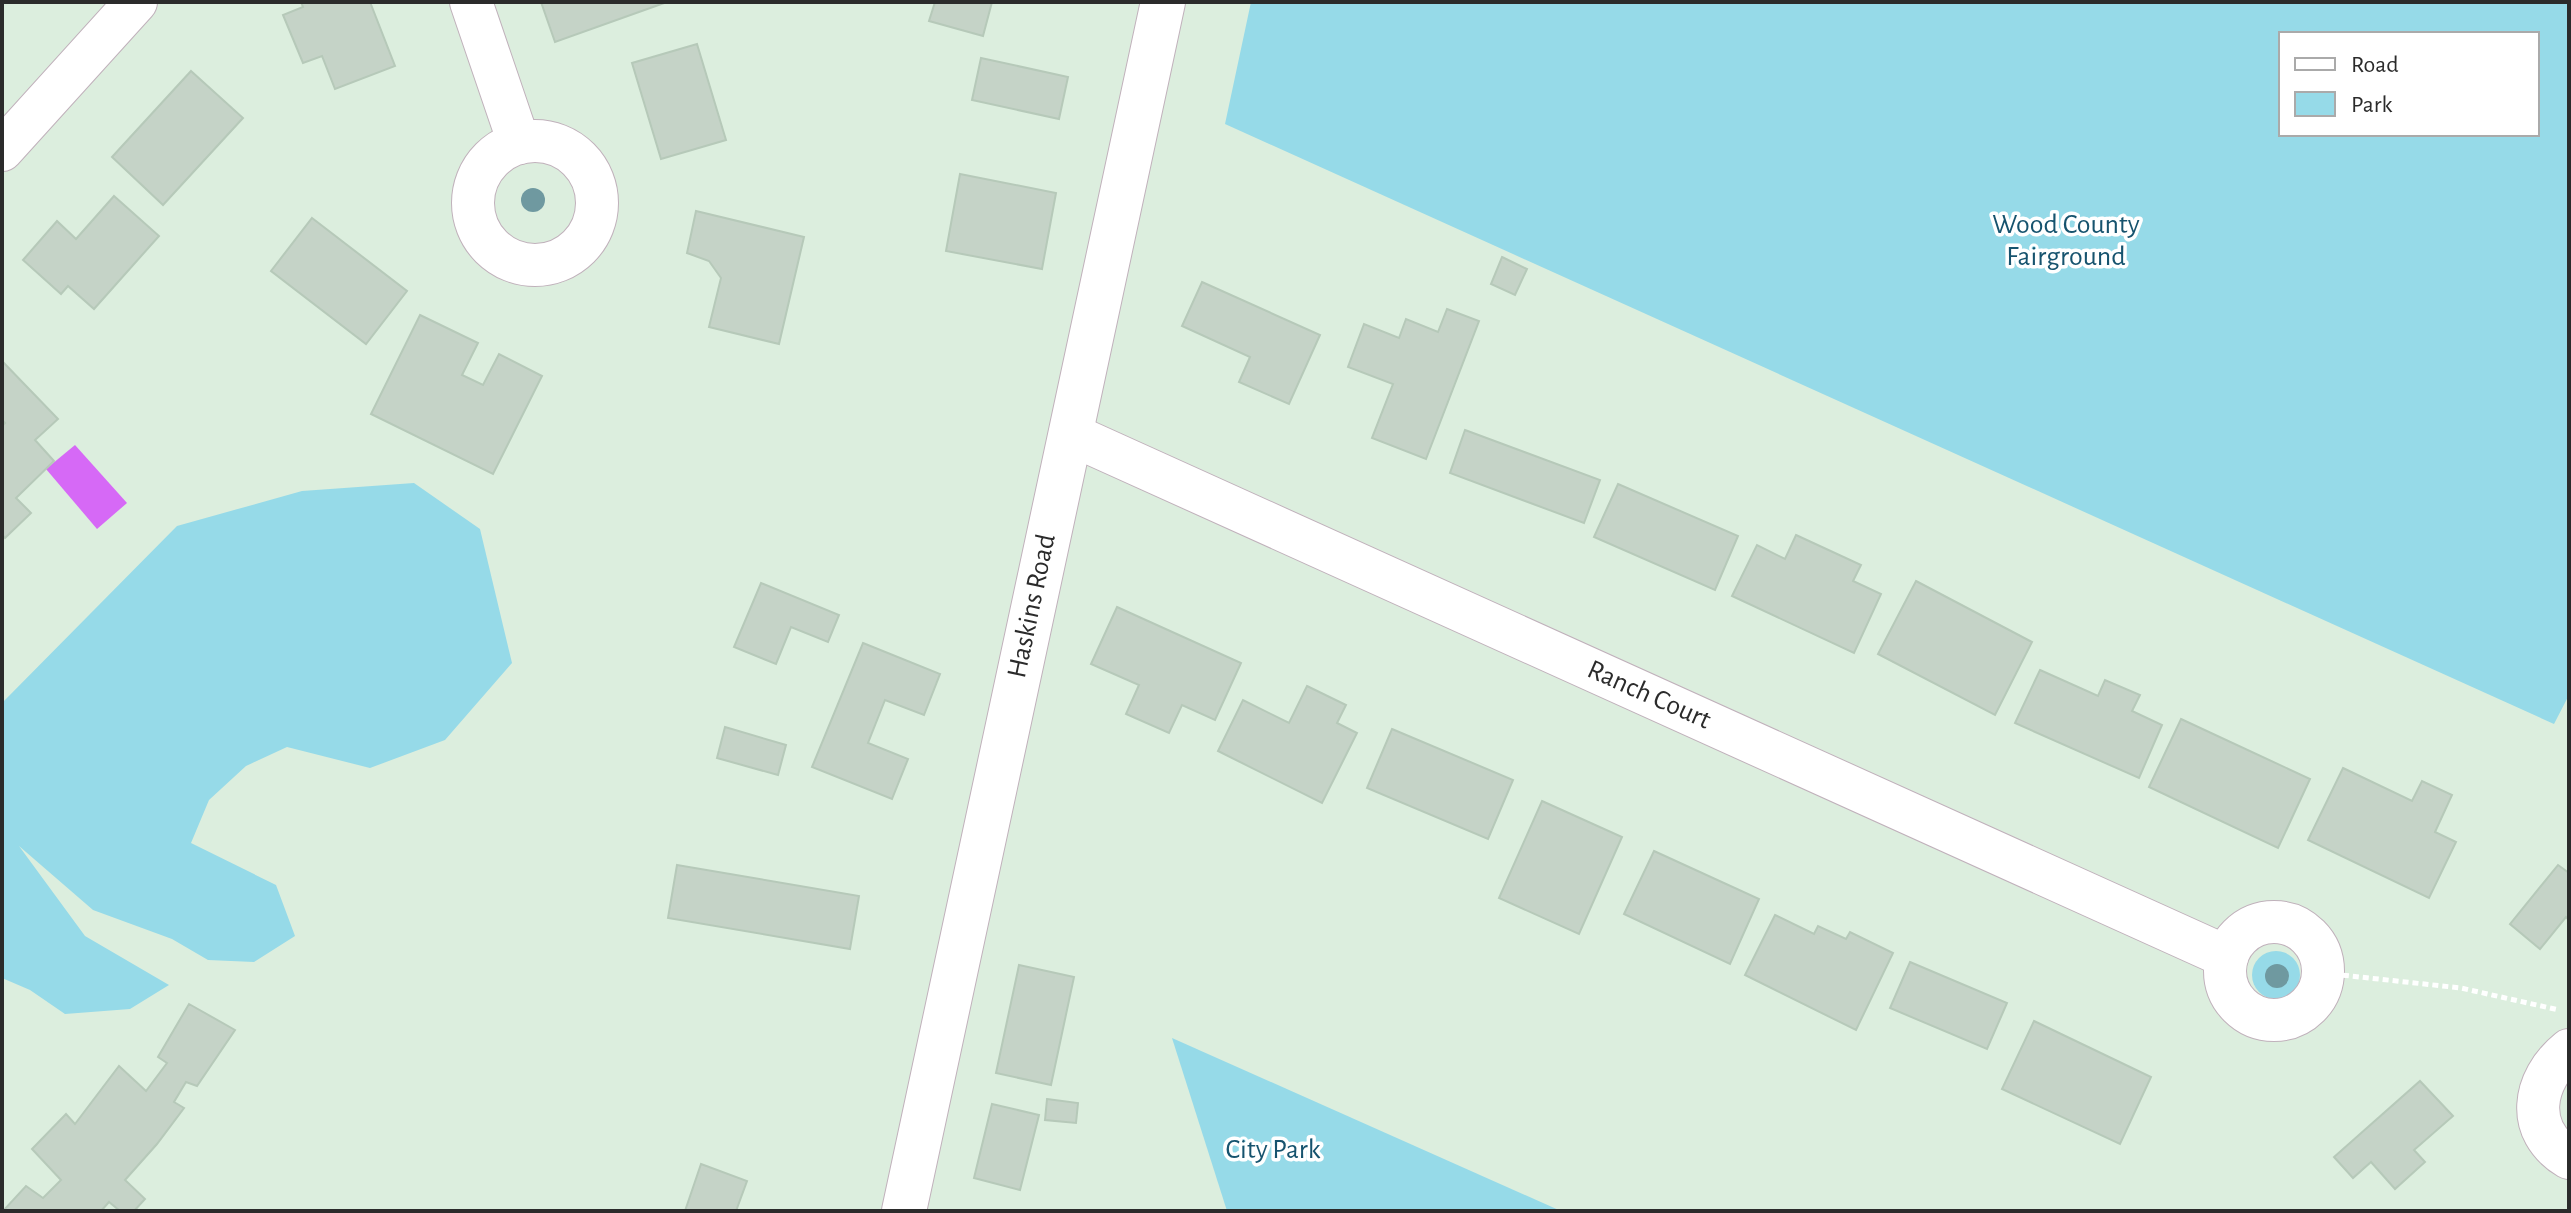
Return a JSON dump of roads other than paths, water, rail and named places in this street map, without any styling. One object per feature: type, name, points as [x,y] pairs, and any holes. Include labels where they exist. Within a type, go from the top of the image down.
[{"type":"main road","name":"Haskins Road","points":[[904,1211],[1163,2]]},
{"type":"street","points":[[2,150],[136,2]]},
{"type":"street","points":[[471,2],[519,143]]},
{"type":"street","name":"Ranch Court","points":[[1070,434],[2227,957]]},
{"type":"street","points":[[2259,924],[2290,924],[2315,943],[2323,973],[2320,988],[2312,1003],[2299,1013],[2283,1019],[2267,1019],[2251,1014],[2238,1004],[2229,990],[2225,973],[2227,957],[2234,943],[2259,924]]},
{"type":"street","points":[[2569,1050],[2554,1063],[2543,1079],[2538,1098],[2539,1118],[2546,1137],[2569,1158]]},
{"type":"park label","name":"Wood County Fairground","points":[[2066,241]]},
{"type":"park label","name":"City Park","points":[[1273,1150]]}]
